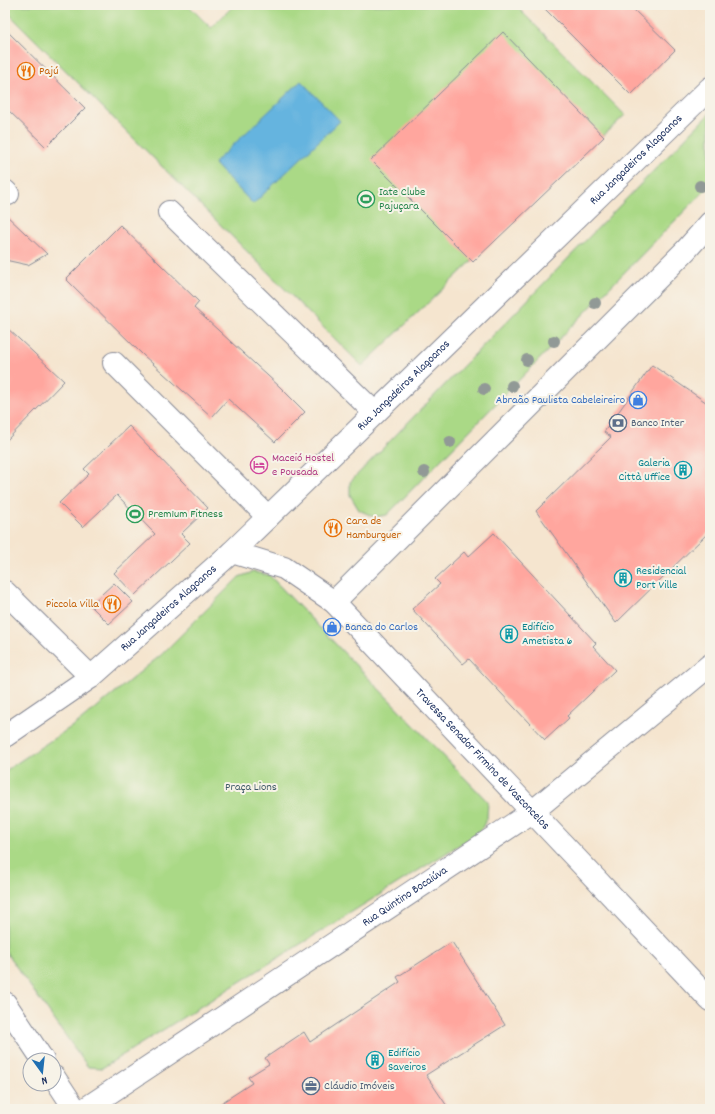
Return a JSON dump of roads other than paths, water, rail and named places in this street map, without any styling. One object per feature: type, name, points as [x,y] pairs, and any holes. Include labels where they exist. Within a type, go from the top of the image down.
[{"type":"street","name":"Rua Jangadeiros Alagoanos","points":[[5,736],[91,677],[232,552],[710,88]]},
{"type":"street","points":[[169,212],[375,413]]},
{"type":"street","points":[[334,602],[686,250],[710,222]]},
{"type":"street","points":[[114,363],[268,517]]},
{"type":"street","name":"Travessa Senador Firmino de Vasconcelos","points":[[232,552],[284,568],[334,602],[710,1000]]},
{"type":"street","points":[[5,592],[91,677]]},
{"type":"street","name":"Rua Quintino Bocaiúva","points":[[86,1109],[532,812],[710,665]]},
{"type":"street","points":[[5,1003],[38,1052]]},
{"type":"street","points":[[62,1089],[75,1109]]},
{"type":"water","points":[[301,81],[340,121],[253,204],[214,163]]},
{"type":"place","name":"Pajú","points":[[26,71]]},
{"type":"place","name":"Iate Clube Pajuçara","points":[[366,199]]},
{"type":"place","name":"Abraão Paulista Cabeleireiro","points":[[638,400]]},
{"type":"place","name":"Banco Inter","points":[[618,423]]},
{"type":"place","name":"Maceió Hostel e Pousada","points":[[259,465]]},
{"type":"place","name":"Galeria Città Uffice","points":[[683,470]]},
{"type":"place","name":"Prem1um Fitness","points":[[135,514]]},
{"type":"place","name":"Cara de Hamburguer","points":[[333,528]]},
{"type":"place","name":"Residencial Port Ville","points":[[623,578]]},
{"type":"place","name":"Piccola Villa","points":[[112,604]]},
{"type":"place","name":"Banca do Carlos","points":[[332,627]]},
{"type":"place","name":"Edifício Ametista 6","points":[[509,634]]},
{"type":"place","name":"Edifício Saveiros","points":[[375,1060]]},
{"type":"place","name":"Cláudio Imóveis","points":[[311,1086]]},
{"type":"park label","name":"Praça Lions","points":[[251,787]]}]
